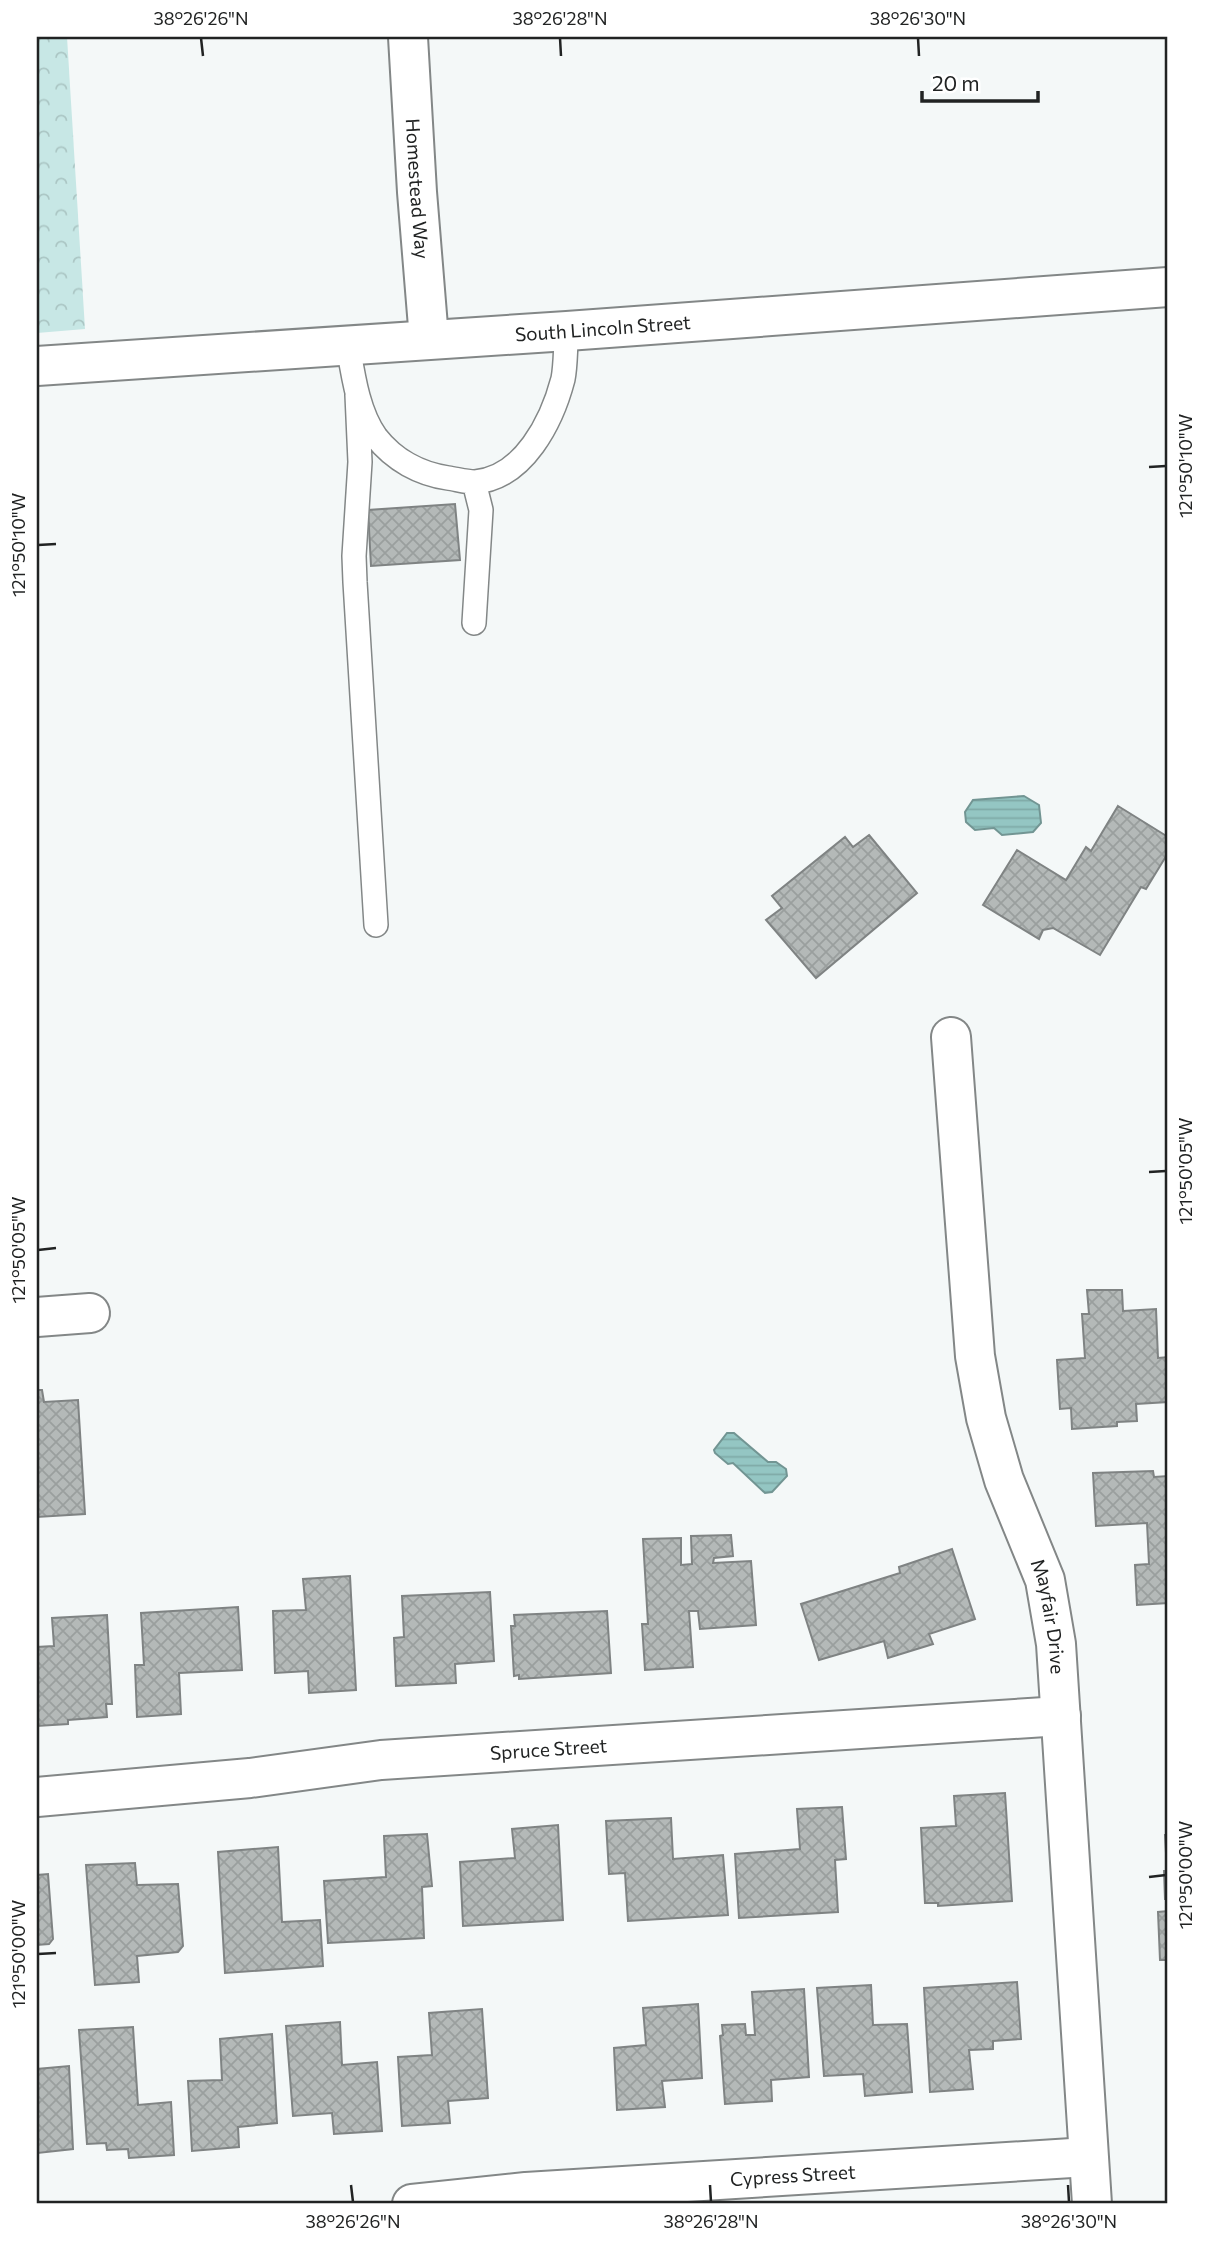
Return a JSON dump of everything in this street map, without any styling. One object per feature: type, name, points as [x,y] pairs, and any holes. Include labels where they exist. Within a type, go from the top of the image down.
[{"type":"street","name":"Homestead Way","points":[[408,37],[429,339]]},
{"type":"street","name":"South Lincoln Street","points":[[37,366],[1168,287]]},
{"type":"street","name":"Mayfair Drive","points":[[951,1037],[975,1356],[986,1418],[1004,1480],[1045,1580],[1056,1644],[1092,2204]]},
{"type":"street","points":[[37,1317],[90,1313]]},
{"type":"street","name":"Spruce Street","points":[[37,1797],[250,1778],[381,1760],[1061,1716]]},
{"type":"street","name":"Cypress Street","points":[[412,2204],[526,2192],[1088,2157]]},
{"type":"lane","points":[[357,395],[375,436],[403,463],[434,476],[474,482],[499,475],[528,453],[552,411],[563,377],[566,331]]},
{"type":"lane","points":[[348,345],[357,395],[360,462],[354,556],[376,925]]},
{"type":"lane","points":[[474,482],[481,510],[474,623]]},
{"type":"green space","points":[[37,37],[67,37],[85,329],[37,333]]},
{"type":"shaded area","points":[[1024,796],[1039,805],[1041,823],[1033,832],[1002,835],[994,828],[975,830],[966,822],[965,812],[973,800]]},
{"type":"shaded area","points":[[727,1433],[734,1433],[768,1462],[776,1462],[786,1469],[787,1476],[772,1492],[765,1493],[733,1463],[728,1464],[715,1453],[714,1450]]},
{"type":"building","points":[[455,504],[460,560],[371,566],[368,510]]},
{"type":"building","points":[[1118,806],[1168,837],[1168,853],[1146,889],[1141,887],[1100,955],[1053,928],[1043,930],[1039,939],[983,905],[1017,850],[1066,880],[1086,847],[1091,851]]},
{"type":"building","points":[[869,835],[917,893],[816,978],[766,920],[782,908],[772,896],[845,837],[853,847]]},
{"type":"building","points":[[1087,1290],[1122,1290],[1123,1311],[1156,1309],[1158,1358],[1168,1357],[1168,1402],[1136,1404],[1137,1421],[1117,1422],[1117,1426],[1072,1429],[1071,1408],[1060,1409],[1057,1360],[1085,1358],[1082,1314],[1089,1314]]},
{"type":"building","points":[[37,1390],[42,1390],[44,1402],[78,1400],[85,1514],[37,1517]]},
{"type":"building","points":[[1153,1471],[1154,1477],[1168,1476],[1168,1603],[1137,1605],[1135,1565],[1149,1564],[1147,1523],[1096,1526],[1093,1473]]},
{"type":"building","points":[[731,1535],[733,1556],[714,1558],[713,1563],[751,1561],[756,1625],[700,1629],[698,1611],[689,1611],[693,1667],[645,1670],[642,1624],[648,1624],[643,1539],[681,1538],[681,1565],[692,1564],[691,1536]]},
{"type":"building","points":[[952,1549],[975,1619],[929,1634],[933,1644],[888,1658],[884,1641],[819,1660],[801,1604],[900,1573],[899,1567]]},
{"type":"building","points":[[350,1576],[356,1690],[309,1693],[308,1671],[275,1673],[273,1611],[306,1610],[303,1579]]},
{"type":"building","points":[[490,1592],[494,1661],[455,1664],[456,1683],[396,1686],[394,1638],[404,1637],[402,1596]]},
{"type":"building","points":[[238,1607],[242,1670],[179,1673],[181,1714],[137,1717],[135,1665],[144,1665],[141,1613]]},
{"type":"building","points":[[607,1611],[611,1673],[519,1679],[519,1675],[514,1676],[511,1626],[515,1626],[514,1615]]},
{"type":"building","points":[[107,1615],[112,1704],[106,1704],[107,1717],[37,1726],[37,1647],[54,1646],[52,1618]]},
{"type":"building","points":[[1005,1793],[1012,1901],[938,1906],[938,1903],[925,1903],[921,1828],[956,1826],[954,1796]]},
{"type":"building","points":[[842,1807],[846,1859],[835,1860],[838,1912],[739,1918],[735,1854],[800,1849],[797,1809]]},
{"type":"building","points":[[671,1818],[673,1859],[723,1855],[728,1915],[628,1921],[625,1873],[609,1874],[606,1821]]},
{"type":"building","points":[[558,1825],[563,1920],[463,1926],[460,1862],[515,1858],[512,1829]]},
{"type":"building","points":[[427,1834],[432,1886],[422,1887],[424,1938],[328,1943],[324,1881],[386,1877],[384,1836]]},
{"type":"building","points":[[1165,1835],[1168,1835],[1168,1899],[1165,1899]]},
{"type":"building","points":[[278,1847],[282,1922],[320,1920],[323,1966],[225,1973],[218,1852]]},
{"type":"building","points":[[135,1863],[137,1885],[178,1884],[183,1946],[178,1952],[137,1956],[139,1982],[95,1985],[86,1865]]},
{"type":"building","points":[[48,1874],[53,1939],[49,1944],[37,1945],[37,1875]]},
{"type":"building","points":[[1168,1911],[1168,1980],[1167,1960],[1160,1960],[1158,1912]]},
{"type":"building","points":[[1017,1982],[1021,2039],[993,2041],[993,2049],[969,2050],[973,2089],[930,2092],[924,1988]]},
{"type":"building","points":[[871,1985],[873,2025],[907,2024],[912,2092],[865,2096],[863,2074],[824,2076],[817,1988]]},
{"type":"building","points":[[804,1989],[809,2077],[771,2080],[772,2101],[725,2104],[720,2036],[723,2035],[722,2025],[745,2024],[746,2035],[755,2035],[752,1992]]},
{"type":"building","points":[[698,2004],[702,2078],[662,2081],[665,2107],[617,2110],[614,2048],[646,2045],[643,2008]]},
{"type":"building","points":[[482,2009],[488,2098],[448,2101],[450,2123],[402,2126],[398,2057],[432,2055],[429,2013]]},
{"type":"building","points":[[340,2022],[342,2065],[377,2062],[382,2131],[334,2134],[332,2113],[293,2116],[286,2026]]},
{"type":"building","points":[[133,2027],[138,2105],[171,2102],[174,2155],[129,2158],[128,2149],[107,2150],[106,2143],[87,2144],[79,2030]]},
{"type":"building","points":[[272,2034],[277,2123],[238,2127],[239,2147],[192,2151],[188,2081],[222,2080],[220,2039]]},
{"type":"building","points":[[69,2066],[73,2149],[38,2153],[37,2069]]}]
